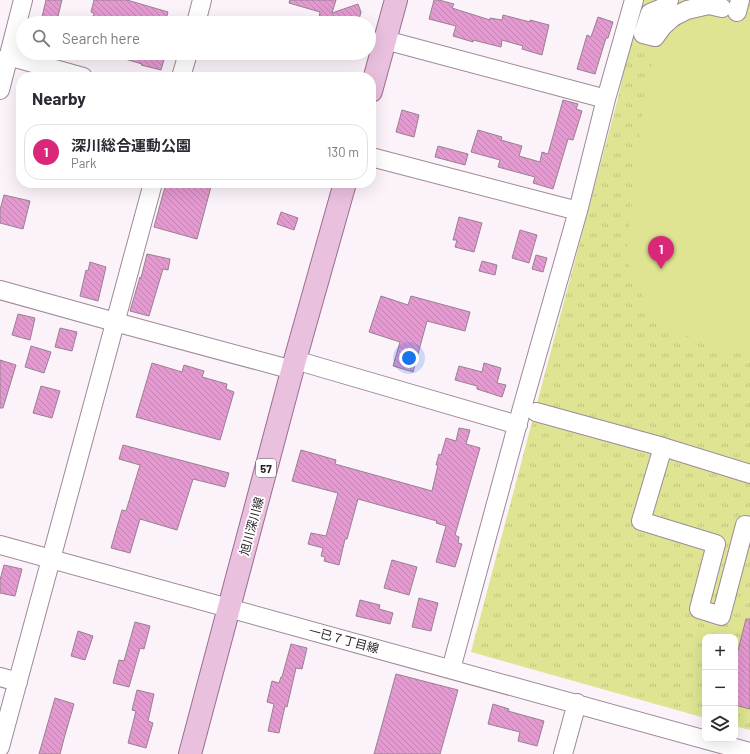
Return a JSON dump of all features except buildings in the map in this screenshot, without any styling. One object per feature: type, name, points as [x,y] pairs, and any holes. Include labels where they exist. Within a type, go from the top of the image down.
[{"type":"main road","points":[[376,73],[396,0]]},
{"type":"main road","name":"旭川深川線","points":[[190,754],[228,608],[344,188]]},
{"type":"street","points":[[19,16],[23,0]]},
{"type":"street","points":[[198,16],[202,0]]},
{"type":"street","points":[[451,669],[578,211],[606,99],[634,0]]},
{"type":"street","points":[[669,0],[667,6],[650,13],[643,34],[655,37],[662,26],[673,17],[687,10],[723,5]]},
{"type":"street","points":[[0,90],[16,26]]},
{"type":"street","points":[[385,40],[606,99]]},
{"type":"street","points":[[8,56],[16,58]]},
{"type":"street","points":[[22,60],[65,72]]},
{"type":"street","points":[[182,72],[186,60]]},
{"type":"street","points":[[376,157],[578,211]]},
{"type":"street","points":[[0,747],[152,188]]},
{"type":"street","points":[[0,290],[115,322],[294,365],[518,425]]},
{"type":"street","points":[[536,412],[663,447],[750,474]]},
{"type":"street","points":[[663,447],[641,521],[716,544],[698,609],[721,616],[745,525],[750,526]]},
{"type":"street","name":"一已７丁目線","points":[[0,545],[750,752]]},
{"type":"street","points":[[0,677],[18,682]]},
{"type":"street","points":[[563,754],[577,704]]},
{"type":"green space","points":[[639,0],[750,0],[750,730],[738,727],[738,634],[702,634],[702,717],[471,652],[618,98]]},
{"type":"green space","points":[[707,13],[724,15],[750,23],[750,351],[733,351],[680,333],[661,319],[648,305],[637,287],[629,265],[627,245],[645,94],[656,49],[663,38],[672,31],[694,17]]},
{"type":"place","name":"深川総合運動公園","points":[[661,269]]}]
